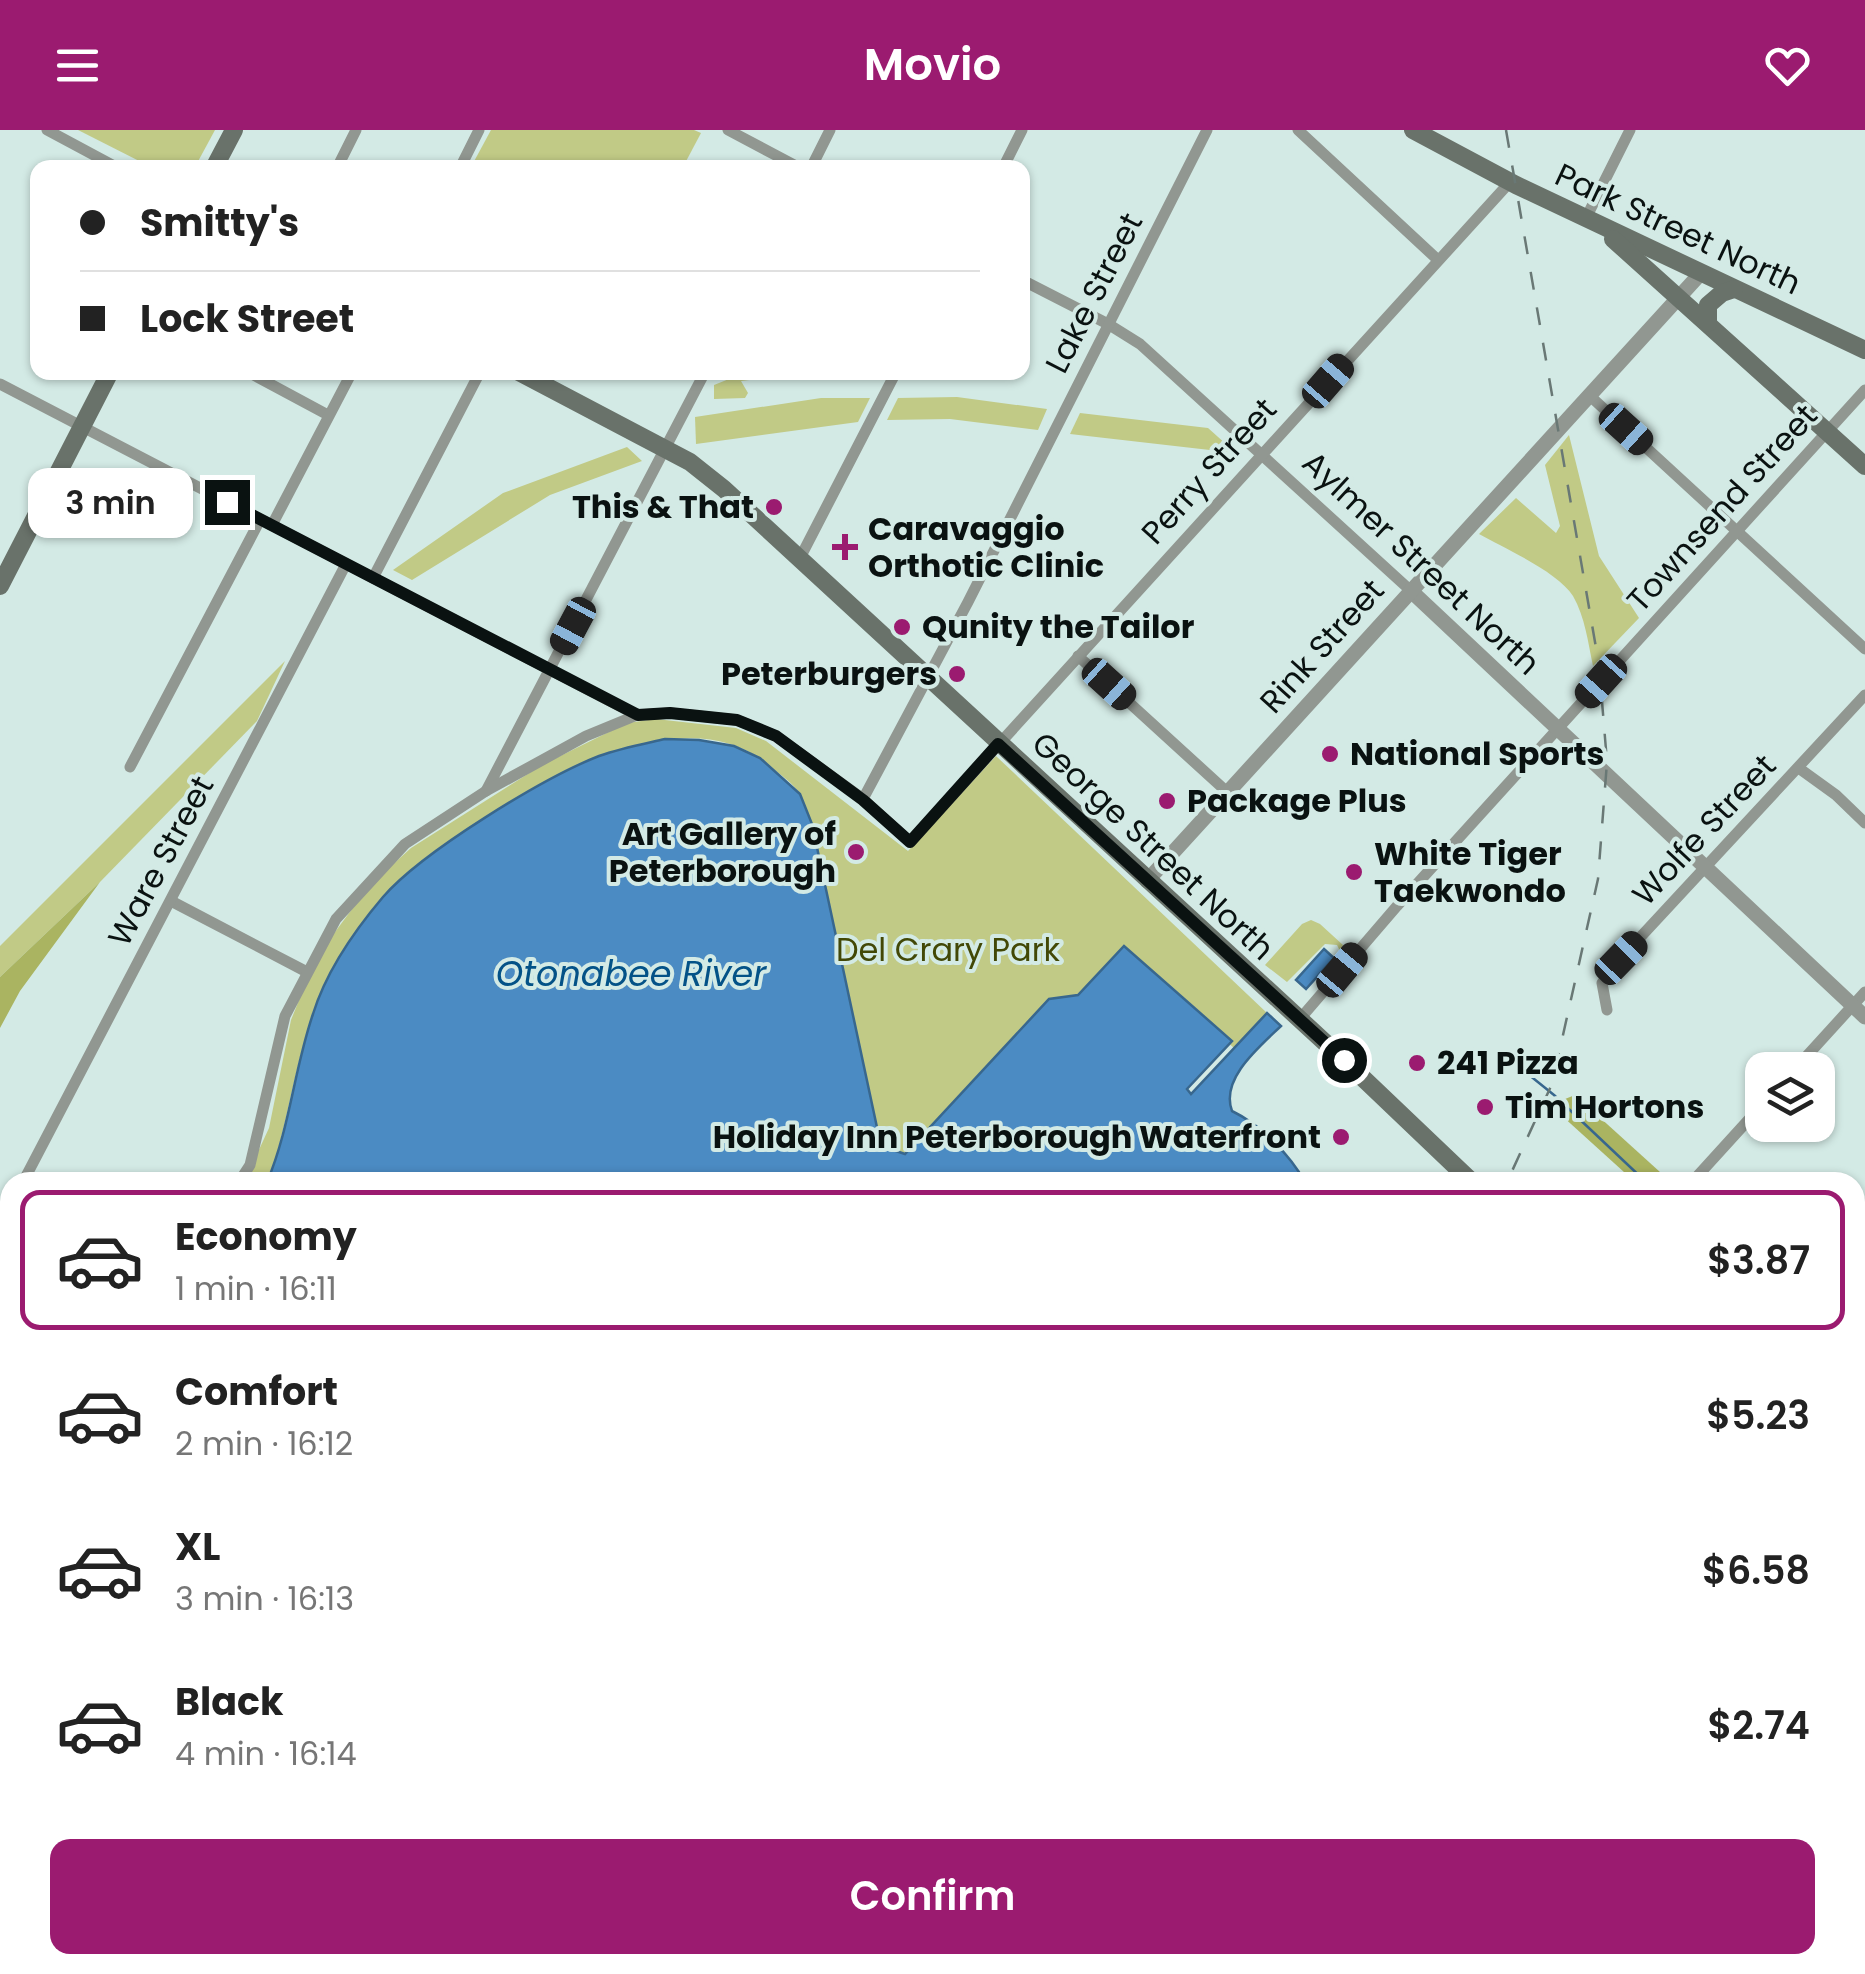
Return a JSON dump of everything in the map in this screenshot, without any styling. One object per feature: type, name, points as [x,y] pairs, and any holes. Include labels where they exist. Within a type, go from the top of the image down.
[{"type":"main road","points":[[218,160],[234,130]]},
{"type":"main road","name":"Park Street North","points":[[1424,132],[1510,182],[1865,350]]},
{"type":"main road","points":[[1591,221],[1865,466]]},
{"type":"main road","points":[[1708,323],[1708,306],[1722,293],[1734,289]]},
{"type":"main road","points":[[0,586],[106,380]]},
{"type":"main road","name":"George Street North","points":[[533,380],[690,462],[724,489],[1461,1172]]},
{"type":"street","points":[[46,130],[103,160]]},
{"type":"street","points":[[341,160],[356,130]]},
{"type":"street","points":[[464,160],[479,130]]},
{"type":"street","points":[[728,130],[785,160]]},
{"type":"street","points":[[815,160],[830,130]]},
{"type":"street","points":[[1007,160],[1022,130]]},
{"type":"street","name":"Lake Street","points":[[863,800],[976,587],[1207,130]]},
{"type":"street","points":[[1298,130],[1438,260]]},
{"type":"street","points":[[1591,221],[1630,130]]},
{"type":"street","name":"Perry Street","points":[[863,800],[910,842],[1510,182]]},
{"type":"street","name":"Rink Street","points":[[1147,881],[1700,272]]},
{"type":"street","name":"Aylmer Street North","points":[[1030,284],[1140,344],[1708,866],[1859,1011]]},
{"type":"street","points":[[263,380],[328,415]]},
{"type":"street","points":[[130,767],[348,380]]},
{"type":"street","points":[[373,578],[476,380]]},
{"type":"street","points":[[486,792],[701,380]]},
{"type":"street","points":[[800,558],[892,380]]},
{"type":"street","points":[[0,384],[638,715]]},
{"type":"street","name":"Townsend Street","points":[[1299,1020],[1865,390]]},
{"type":"street","points":[[1590,396],[1865,649]]},
{"type":"street","name":"Ware Street","points":[[28,1172],[346,564]]},
{"type":"street","points":[[1078,656],[1226,792]]},
{"type":"street","name":"Wolfe Street","points":[[1608,1010],[1602,983],[1621,958],[1865,695]]},
{"type":"street","points":[[245,1172],[286,1016],[336,919],[405,844],[486,792],[586,736],[638,715],[670,713],[737,720],[776,736],[863,800]]},
{"type":"street","points":[[1800,769],[1836,795],[1865,823]]},
{"type":"street","points":[[171,901],[307,972]]},
{"type":"street","points":[[1814,1052],[1859,1011],[1865,992]]},
{"type":"street","points":[[1701,1172],[1745,1124]]},
{"type":"green space","points":[[78,130],[215,130],[199,160],[137,160]]},
{"type":"green space","points":[[491,130],[701,133],[687,160],[475,160]]},
{"type":"green space","points":[[726,380],[749,380],[741,381],[748,393],[745,398],[714,399],[714,385]]},
{"type":"green space","points":[[957,397],[1047,409],[1038,430],[950,419],[887,420],[898,398]]},
{"type":"green space","points":[[821,398],[870,398],[858,422],[696,444],[695,417]]},
{"type":"green space","points":[[1080,413],[1208,428],[1236,453],[1070,434]]},
{"type":"green space","points":[[1569,435],[1599,556],[1639,618],[1593,666],[1580,612],[1566,587],[1530,561],[1479,534],[1516,498],[1556,533],[1560,526],[1545,465]]},
{"type":"green space","points":[[627,447],[642,461],[550,495],[412,580],[393,570],[503,493]]},
{"type":"green space","points":[[285,661],[257,721],[100,882],[0,977],[0,946]]},
{"type":"green space","name":"Del Crary Park","points":[[656,719],[736,728],[766,741],[908,851],[996,756],[1267,1013],[1235,1049],[1124,947],[1078,995],[905,1154],[881,1146],[812,824],[801,796],[768,765],[731,744],[689,738],[644,744],[597,759],[509,804],[404,879],[378,903],[343,951],[320,995],[271,1172],[249,1172],[269,1128],[291,1020],[308,978],[332,936],[370,885],[411,848],[542,765],[627,723]]},
{"type":"green space","points":[[100,882],[20,991],[0,1028],[0,977]]},
{"type":"green space","points":[[1311,920],[1343,945],[1340,951],[1337,945],[1325,944],[1287,982],[1265,965],[1302,924]]},
{"type":"green space","points":[[1575,1095],[1660,1172],[1624,1172],[1550,1105]]},
{"type":"water","name":"Otonabee River","points":[[665,739],[734,746],[760,758],[800,794],[812,824],[881,1146],[905,1154],[1049,999],[1078,995],[1124,946],[1232,1041],[1187,1089],[1191,1094],[1267,1013],[1281,1026],[1244,1064],[1230,1099],[1232,1111],[1274,1142],[1298,1172],[270,1172],[325,983],[342,952],[383,897],[425,859],[485,818],[547,781],[624,748]]},
{"type":"water","points":[[1324,949],[1334,958],[1306,989],[1296,980]]},
{"type":"waterway","points":[[1513,1062],[1635,1172]]},
{"type":"railway","points":[[1506,130],[1599,665],[1607,762],[1598,879],[1552,1084],[1512,1172]]},
{"type":"place","name":"This & That","points":[[774,507]]},
{"type":"place","name":"Caravaggio Orthotic Clinic","points":[[845,547]]},
{"type":"place","name":"Qunity the Tailor","points":[[902,627]]},
{"type":"place","name":"Peterburgers","points":[[957,674]]},
{"type":"place","name":"National Sports","points":[[1330,754]]},
{"type":"place","name":"Package Plus","points":[[1167,801]]},
{"type":"place","name":"Art Gallery of Peterborough","points":[[856,852]]},
{"type":"place","name":"White Tiger Taekwondo","points":[[1354,872]]},
{"type":"place","name":"241 Pizza","points":[[1417,1063]]},
{"type":"place","name":"Tim Hortons","points":[[1485,1107]]},
{"type":"place","name":"Holiday Inn Peterborough Waterfront","points":[[1341,1137]]},
{"type":"route","points":[[227,502],[638,715],[670,713],[737,720],[776,736],[863,800],[910,842],[998,744],[1344,1060]]}]
